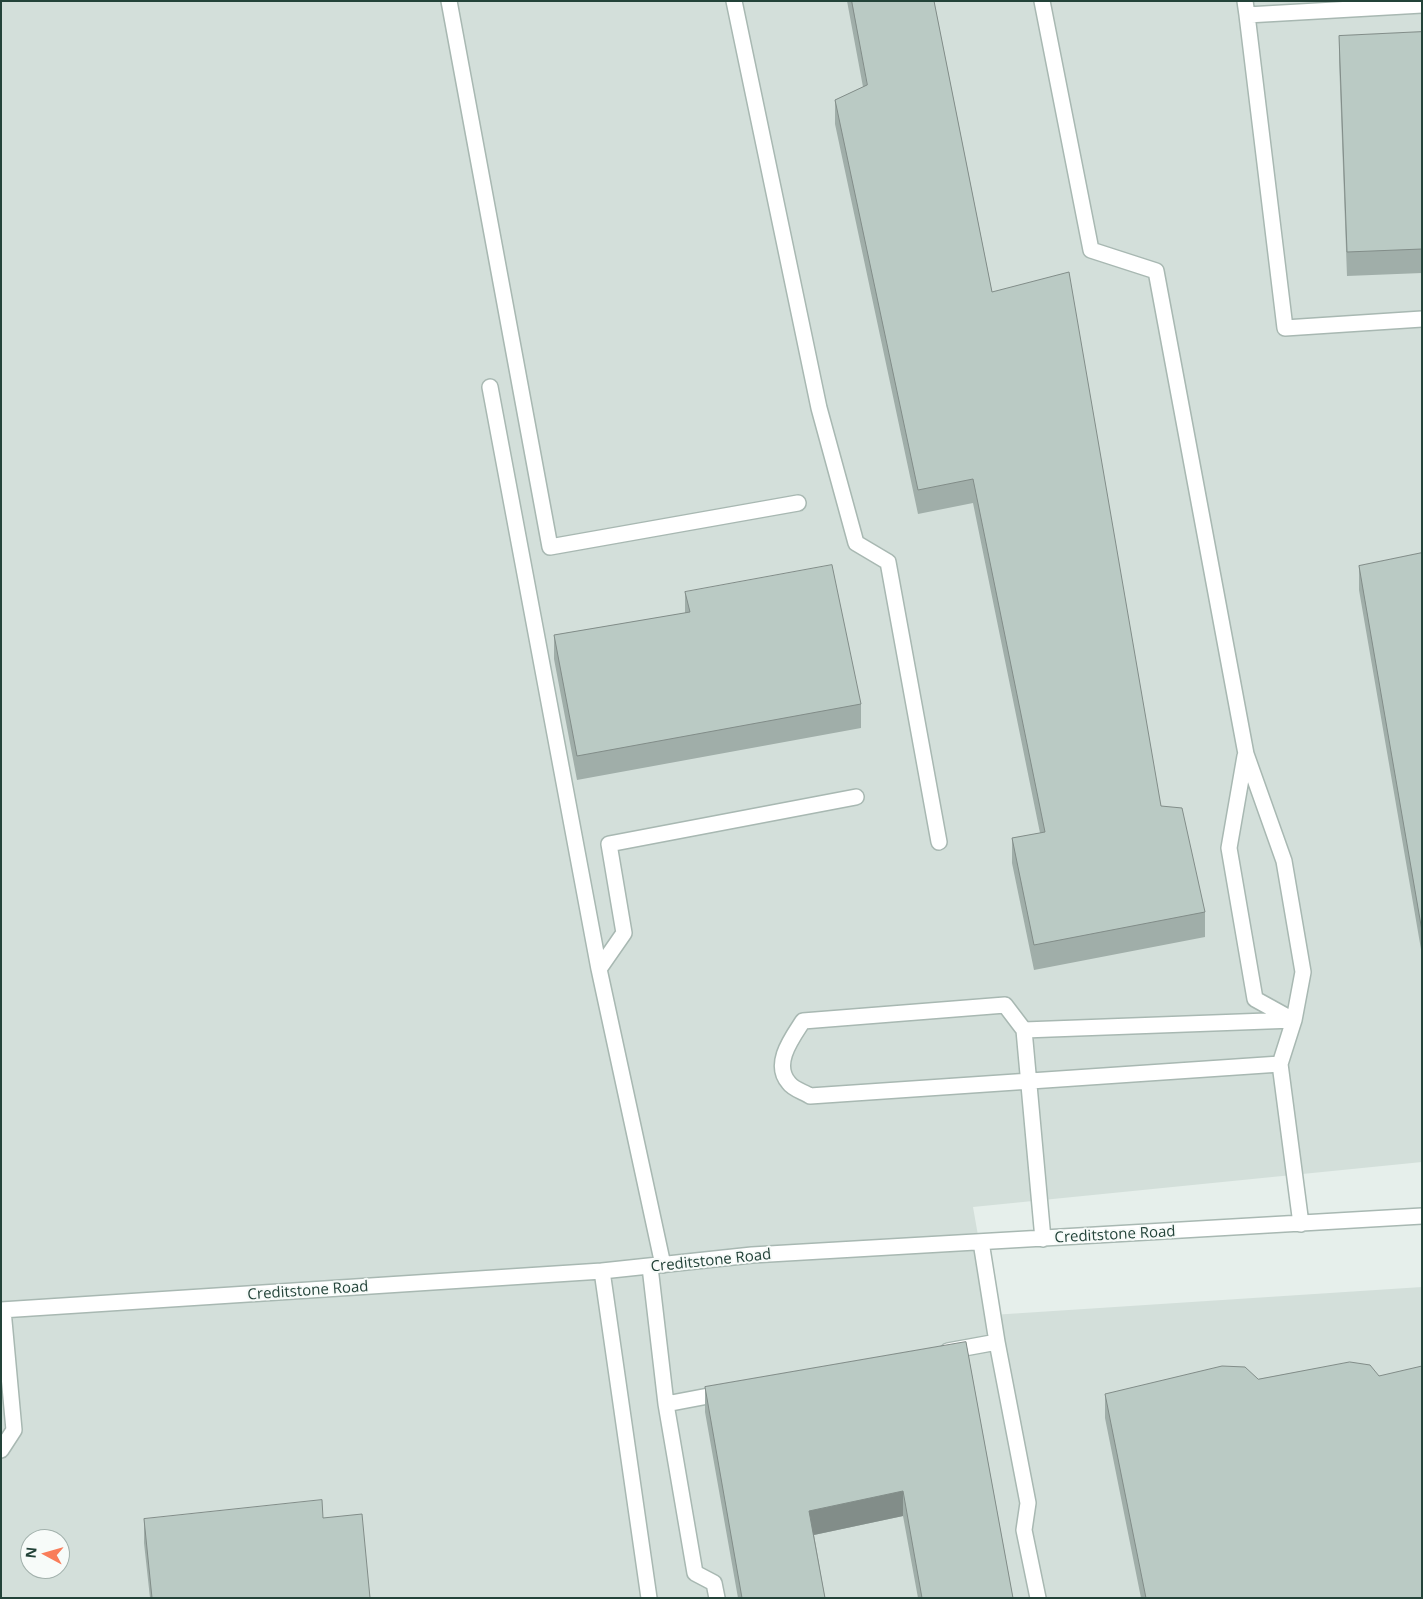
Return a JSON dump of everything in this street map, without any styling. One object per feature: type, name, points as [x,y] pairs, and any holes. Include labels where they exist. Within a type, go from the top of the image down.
[{"type":"street","points":[[449,1],[550,547],[798,503]]},
{"type":"street","points":[[734,1],[819,408],[856,543],[888,562],[939,842]]},
{"type":"street","points":[[1042,1],[1091,250],[1156,271],[1246,754],[1284,861],[1303,972],[1294,1020],[1280,1064],[1301,1224]]},
{"type":"street","points":[[1422,5],[1246,8],[1285,328],[1422,319]]},
{"type":"street","points":[[490,386],[599,969],[657,1266],[666,1404],[695,1573],[714,1583],[717,1598]]},
{"type":"street","points":[[1246,754],[1229,848],[1255,999],[1294,1020]]},
{"type":"street","points":[[599,969],[624,933],[609,844],[856,797]]},
{"type":"street","points":[[1043,1239],[1028,1080],[1024,1030],[1005,1006],[803,1021],[790,1041],[783,1058],[783,1068],[789,1084],[810,1096],[1028,1080],[1280,1064]]},
{"type":"street","points":[[1024,1030],[1294,1020]]},
{"type":"street","name":"Creditstone Road","points":[[2,1310],[602,1271],[752,1255],[1422,1216]]},
{"type":"street","points":[[981,1242],[997,1342],[1028,1503],[1024,1530],[1038,1598]]},
{"type":"street","points":[[602,1271],[649,1598]]},
{"type":"street","points":[[1,1450],[8,1431],[2,1310]]},
{"type":"street","points":[[929,1354],[997,1342]]},
{"type":"street","points":[[666,1404],[734,1391]]},
{"type":"shaded area","points":[[1,1],[1422,1],[1422,1162],[973,1207],[992,1315],[1422,1287],[1422,1598],[1,1598]]},
{"type":"building","points":[[852,1],[934,1],[992,292],[1069,272],[1161,806],[1182,808],[1205,912],[1034,945],[1012,838],[1045,832],[973,479],[918,490],[835,100],[867,85]]},
{"type":"building","points":[[1422,32],[1422,249],[1347,252],[1339,36]]},
{"type":"building","points":[[1422,553],[1422,931],[1359,566]]},
{"type":"building","points":[[832,565],[861,704],[577,756],[554,635],[690,612],[685,592]]},
{"type":"building","points":[[966,1342],[1013,1598],[922,1598],[903,1491],[809,1511],[825,1598],[742,1598],[705,1387]]},
{"type":"building","points":[[1350,1362],[1370,1365],[1379,1376],[1422,1366],[1422,1598],[1146,1598],[1105,1394],[1222,1366],[1245,1367],[1258,1379]]},
{"type":"building","points":[[322,1500],[323,1518],[362,1514],[370,1598],[152,1598],[144,1519]]}]
